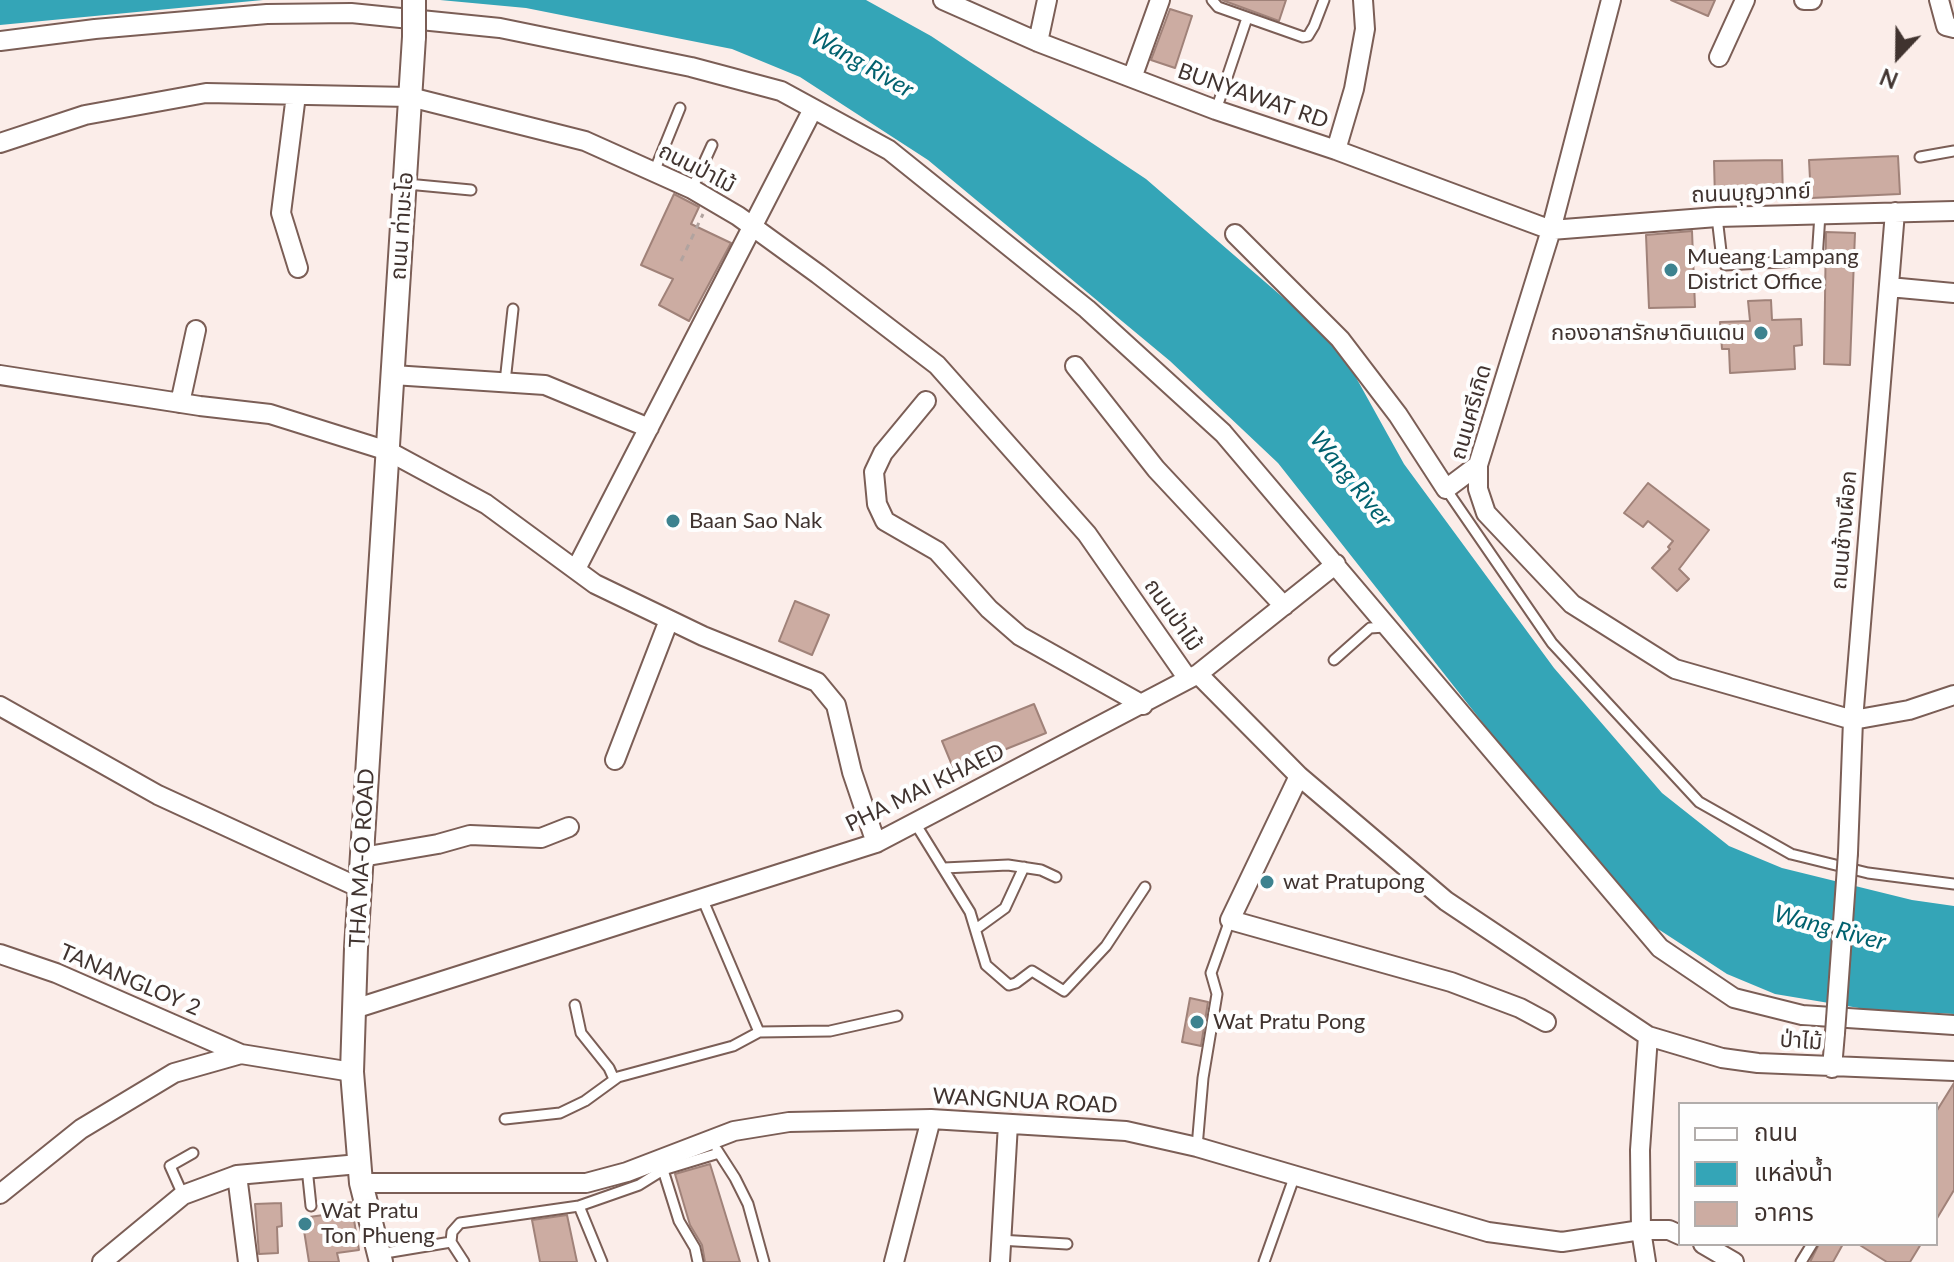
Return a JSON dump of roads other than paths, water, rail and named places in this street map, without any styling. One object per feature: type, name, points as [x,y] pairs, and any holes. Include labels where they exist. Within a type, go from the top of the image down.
[{"type":"street","name":"ถนน ท่ามะโอ","points":[[388,451],[414,0]]},
{"type":"street","name":"BUNYAWAT RD","points":[[943,0],[1038,42],[1216,110],[1336,150],[1551,230]]},
{"type":"street","points":[[1038,42],[1047,0]]},
{"type":"street","points":[[1132,78],[1160,0]]},
{"type":"street","points":[[1336,150],[1354,89],[1365,29],[1363,0]]},
{"type":"street","name":"ถนนศรีเกิด","points":[[1611,0],[1551,230],[1478,465],[1478,489],[1486,513],[1572,604],[1675,669],[1853,720]]},
{"type":"street","points":[[1719,57],[1745,0]]},
{"type":"street","points":[[1804,0],[1812,0]]},
{"type":"street","points":[[1939,0],[1946,26],[1954,28]]},
{"type":"street","points":[[0,41],[251,15],[351,13],[500,28],[691,67],[781,91],[889,150],[1087,309],[1223,433],[1660,948],[1734,998],[1802,1015],[1954,1025]]},
{"type":"street","name":"ถนนป่าไม้","points":[[0,143],[85,115],[206,93],[410,97],[585,141],[692,189],[738,216],[937,365],[1087,534],[1193,677],[1299,776],[1446,901],[1648,1036]]},
{"type":"street","points":[[296,95],[281,213],[298,268]]},
{"type":"street","points":[[576,569],[813,109]]},
{"type":"street","name":"ถนนบุญวาทย์","points":[[1551,230],[1717,217],[1954,211]]},
{"type":"street","name":"ถนนช้างเผือก","points":[[1832,1068],[1848,853],[1853,720],[1895,212]]},
{"type":"street","points":[[1235,234],[1340,339],[1398,415],[1446,489],[1478,465]]},
{"type":"street","points":[[1889,287],[1954,293]]},
{"type":"street","points":[[180,403],[196,330]]},
{"type":"street","points":[[1075,366],[1156,469],[1284,606]]},
{"type":"street","points":[[0,375],[270,414],[388,451],[486,504],[595,584],[703,636],[817,682],[836,705],[852,772],[876,843]]},
{"type":"street","points":[[393,375],[545,385],[649,428]]},
{"type":"street","points":[[926,401],[883,453],[874,472],[877,504],[885,521],[937,551],[989,609],[1020,636],[1143,705]]},
{"type":"street","name":"THA MA-O ROAD","points":[[380,1258],[360,1174],[352,1072],[360,888],[388,451]]},
{"type":"street","name":"PHA MAI KHAED","points":[[354,1009],[876,843],[1193,677],[1336,564]]},
{"type":"street","points":[[615,760],[669,620]]},
{"type":"street","points":[[1853,720],[1909,710],[1954,695]]},
{"type":"street","points":[[0,706],[158,795],[360,888]]},
{"type":"street","points":[[1299,776],[1230,920],[1451,982],[1520,1008],[1546,1022]]},
{"type":"street","points":[[362,857],[470,835],[541,838],[569,827]]},
{"type":"street","name":"TANANGLOY 2","points":[[0,954],[56,973],[241,1054]]},
{"type":"street","points":[[1646,1262],[1641,1230],[1640,1150],[1648,1036]]},
{"type":"street","name":"ป่าไม้","points":[[1648,1036],[1722,1058],[1832,1068],[1954,1071]]},
{"type":"street","points":[[0,1194],[81,1129],[174,1073],[241,1054],[352,1072]]},
{"type":"street","points":[[894,1262],[931,1119]]},
{"type":"street","name":"WANGNUA ROAD","points":[[102,1262],[183,1195],[237,1175],[307,1168],[360,1174],[586,1183],[715,1146],[734,1131],[789,1122],[931,1119],[1126,1131],[1295,1174],[1488,1232],[1562,1242],[1641,1230],[1669,1230],[1678,1234]]},
{"type":"street","points":[[1000,1262],[1008,1124]]},
{"type":"street","points":[[237,1175],[248,1262]]},
{"type":"street","points":[[1706,1246],[1734,1262]]},
{"type":"lane","points":[[1212,0],[1218,7],[1303,37],[1308,36],[1314,26],[1324,0]]},
{"type":"lane","points":[[1216,110],[1247,18]]},
{"type":"lane","points":[[654,172],[680,108]]},
{"type":"lane","points":[[692,189],[712,145]]},
{"type":"lane","points":[[1920,157],[1954,151]]},
{"type":"lane","points":[[405,183],[471,190]]},
{"type":"lane","points":[[1717,217],[1725,265],[1817,260],[1820,254],[1820,214]]},
{"type":"lane","points":[[505,382],[513,309]]},
{"type":"lane","points":[[1446,489],[1552,643],[1699,802],[1791,854],[1868,873],[1954,884]]},
{"type":"lane","points":[[1334,660],[1370,628],[1388,626]]},
{"type":"lane","points":[[915,823],[970,912],[986,965],[1005,984],[1016,983],[1032,971],[1064,991],[1106,946],[1145,887]]},
{"type":"lane","points":[[944,868],[1008,865],[1041,870],[1056,877]]},
{"type":"lane","points":[[976,929],[1005,908],[1024,867]]},
{"type":"lane","points":[[702,898],[759,1032]]},
{"type":"lane","points":[[1197,1147],[1203,1078],[1217,994],[1211,973],[1230,920]]},
{"type":"lane","points":[[575,1005],[581,1033],[614,1079]]},
{"type":"lane","points":[[505,1119],[560,1113],[585,1101],[614,1079],[648,1067],[733,1046],[759,1032],[830,1031],[897,1016]]},
{"type":"lane","points":[[464,1262],[451,1242],[452,1232],[460,1223],[579,1206],[639,1185],[715,1146],[748,1204],[764,1262]]},
{"type":"lane","points":[[183,1195],[170,1166],[193,1153]]},
{"type":"lane","points":[[307,1168],[311,1206]]},
{"type":"lane","points":[[663,1170],[679,1221],[695,1248],[698,1262]]},
{"type":"lane","points":[[1264,1262],[1295,1174]]},
{"type":"lane","points":[[579,1206],[602,1262]]},
{"type":"lane","points":[[999,1240],[1067,1244]]},
{"type":"lane","points":[[380,1258],[451,1242]]},
{"type":"water","points":[[0,0],[263,0],[0,25]]},
{"type":"water","name":"Wang River","points":[[440,0],[866,0],[931,36],[1146,179],[1338,345],[1404,464],[1554,668],[1662,793],[1729,846],[1782,868],[1912,900],[1954,906],[1954,1014],[1865,1009],[1775,994],[1727,974],[1655,927],[1527,779],[1278,463],[1170,361],[928,160],[800,77],[732,49],[526,8]]},
{"type":"place","name":"Mueang Lampang District Office","points":[[1671,270]]},
{"type":"place","name":"กองอาสารักษาดินแดน","points":[[1761,333]]},
{"type":"place","name":"Baan Sao Nak","points":[[673,521]]},
{"type":"place","name":"wat Pratupong","points":[[1267,882]]},
{"type":"place","name":"Wat Pratu Pong","points":[[1197,1022]]},
{"type":"place","name":"Wat Pratu Ton Phueng","points":[[305,1224]]}]
